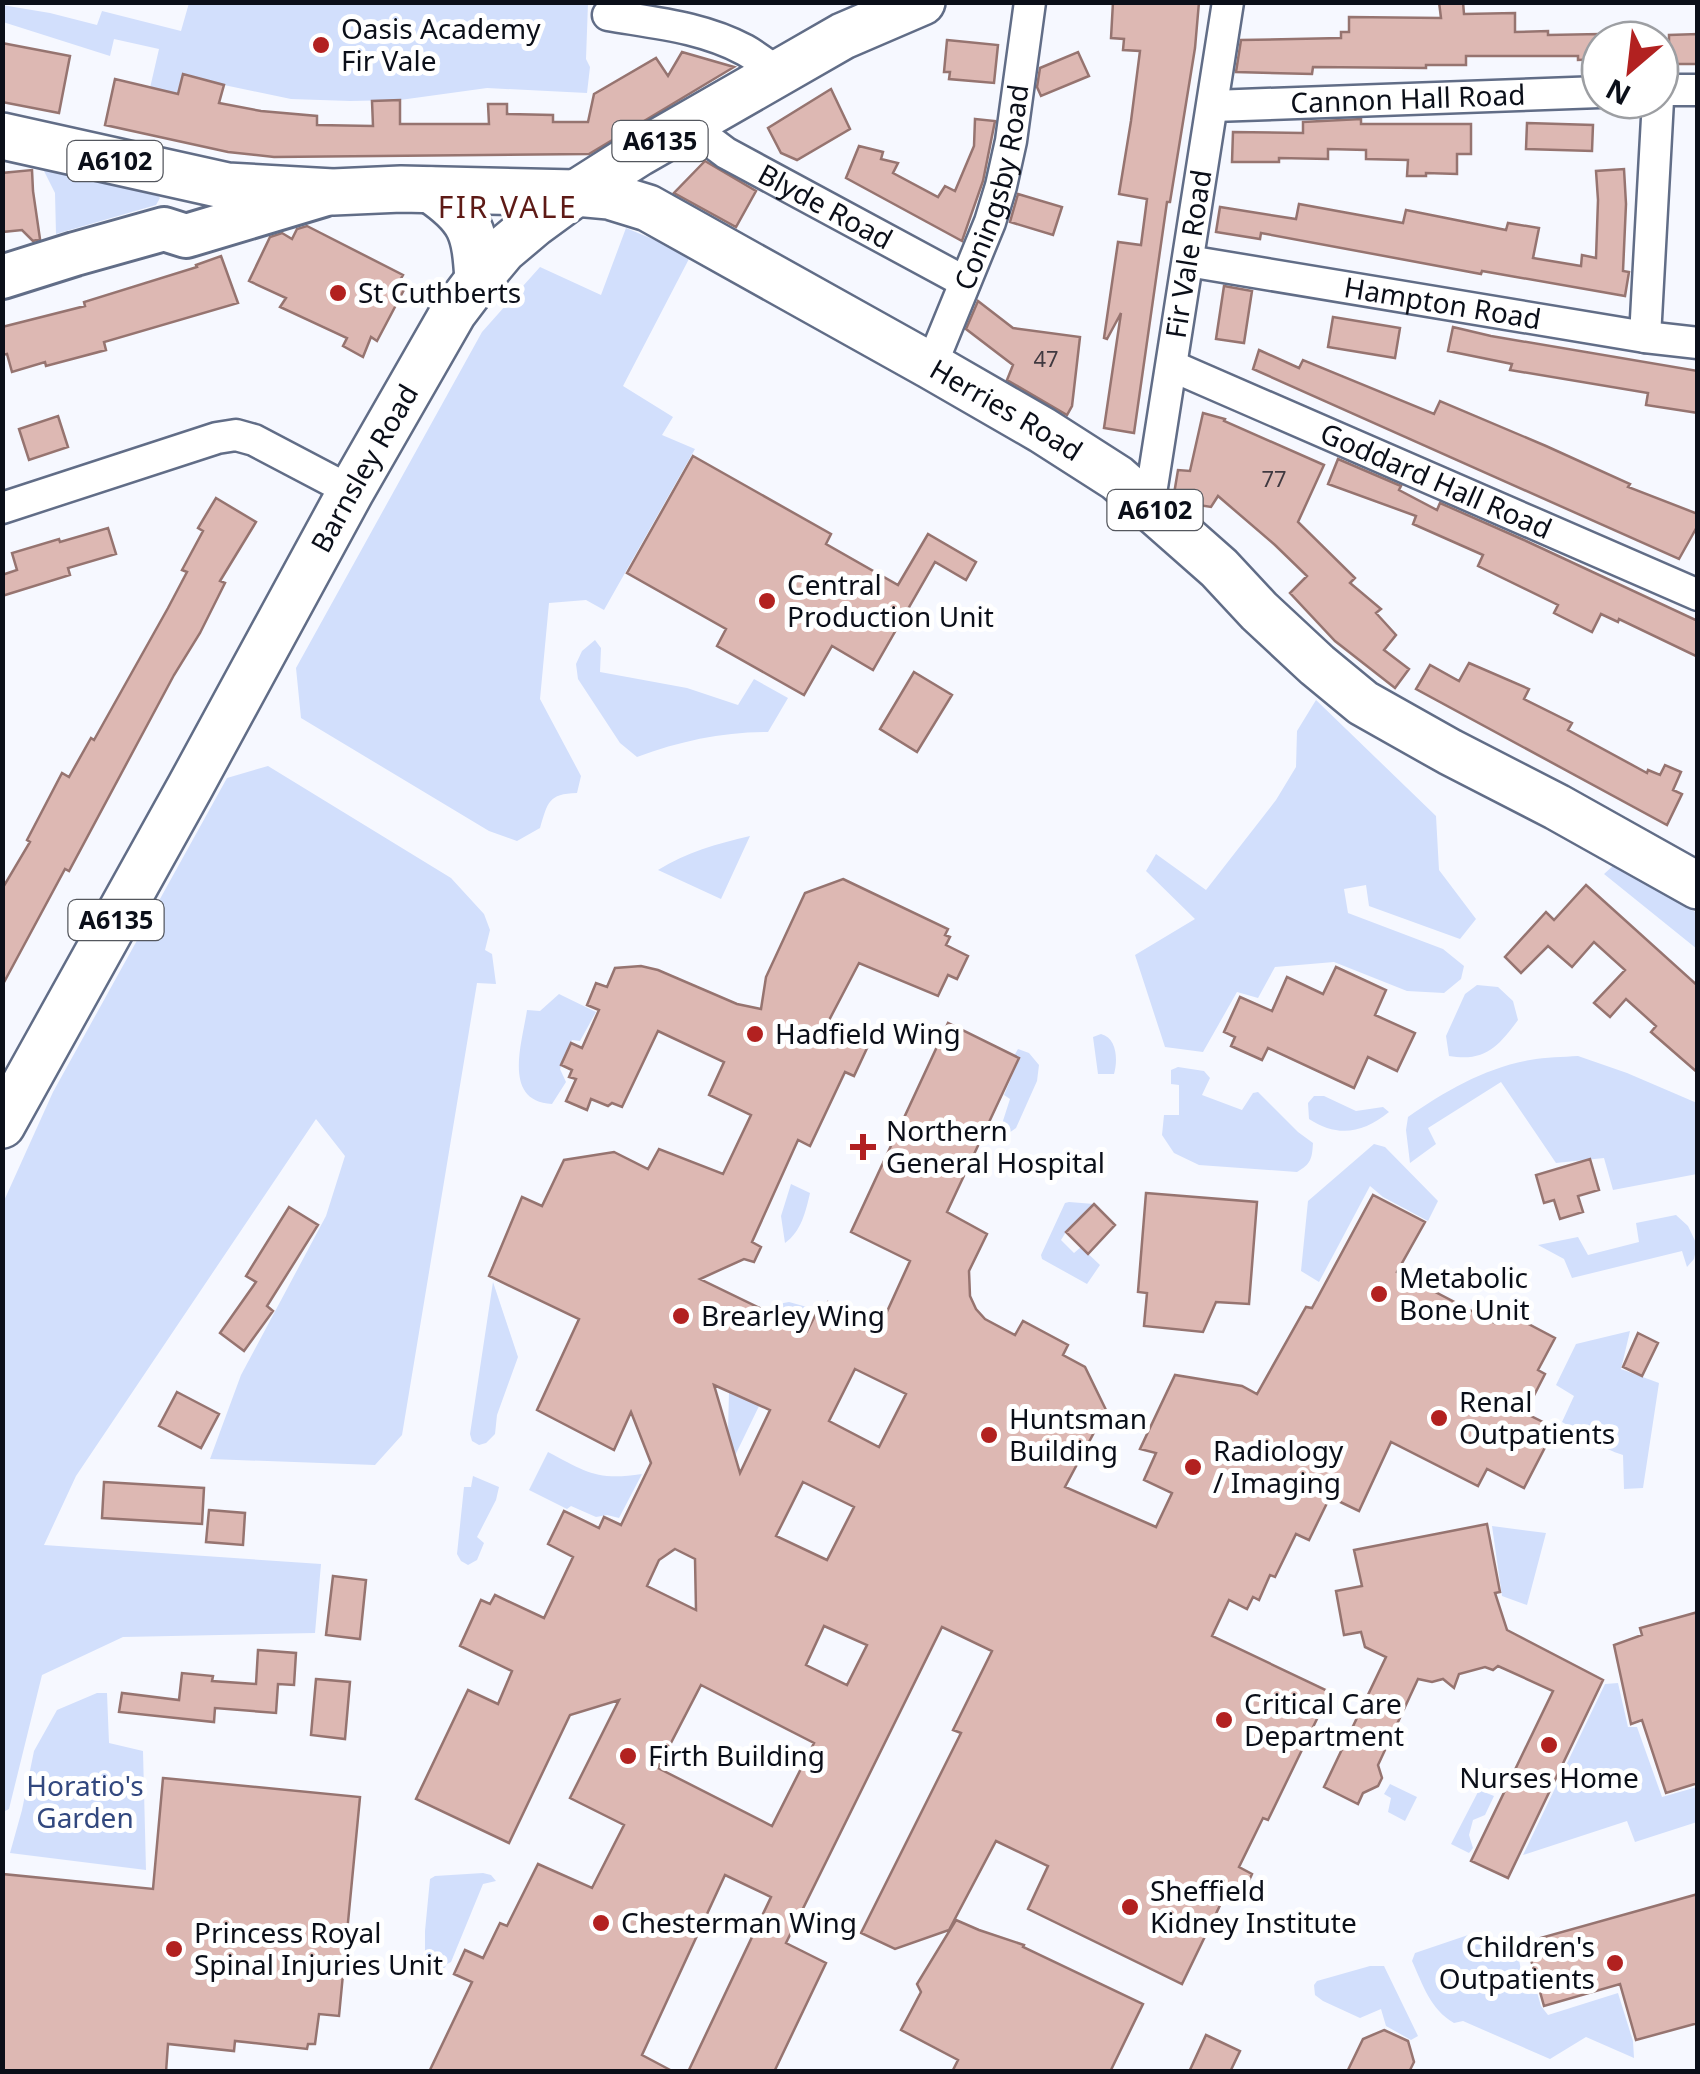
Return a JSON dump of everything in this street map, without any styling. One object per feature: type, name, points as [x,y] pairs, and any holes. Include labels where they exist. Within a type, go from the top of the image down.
[{"type":"main road","name":"Barnsley Road","points":[[2,1125],[351,491],[453,314],[478,280],[512,242],[576,193],[777,72],[843,36],[922,2]]},
{"type":"main road","name":"A6102","points":[[2,136],[227,186],[333,192],[576,193]]},
{"type":"main road","points":[[164,229],[176,215],[227,186]]},
{"type":"main road","points":[[431,190],[453,205],[469,226],[478,280]]},
{"type":"main road","points":[[2,277],[164,229],[186,236],[333,192]]},
{"type":"main road","name":"Herries Road","points":[[576,193],[608,196],[648,208],[1042,430],[1117,478],[1219,568],[1282,633],[1363,703],[1698,886]]},
{"type":"street","name":"Coningsby Road","points":[[931,366],[1002,186],[1030,2]]},
{"type":"street","name":"Fir Vale Road","points":[[1144,501],[1152,488],[1228,2]]},
{"type":"street","points":[[608,19],[684,27],[716,37],[748,51],[777,72]]},
{"type":"street","name":"Cannon Hall Road","points":[[1214,106],[1580,93]]},
{"type":"street","points":[[1645,337],[1657,120]]},
{"type":"street","name":"Blyde Road","points":[[694,121],[726,153],[965,282]]},
{"type":"street","name":"Hampton Road","points":[[1188,260],[1698,343]]},
{"type":"street","name":"Goddard Hall Road","points":[[1172,366],[1698,595]]},
{"type":"street","points":[[2,508],[236,435],[254,440],[351,491]]},
{"type":"green space","points":[[189,3],[588,3],[587,93],[487,88],[400,100],[350,101],[291,99],[224,85],[178,95],[150,88],[159,49],[114,39],[110,56],[3,22],[2,5],[97,25],[102,11],[181,31]]},
{"type":"green space","points":[[43,169],[160,198],[156,205],[56,234],[55,193]]},
{"type":"green space","points":[[626,228],[691,255],[623,386],[673,417],[662,435],[695,449],[604,610],[586,600],[549,603],[540,699],[581,776],[577,793],[560,795],[551,801],[540,828],[517,841],[489,831],[301,718],[296,668],[482,332],[540,267],[601,295]]},
{"type":"green space","points":[[595,640],[601,648],[600,672],[687,688],[738,705],[754,679],[788,698],[768,732],[702,739],[637,757],[620,743],[578,679],[576,664],[582,651]]},
{"type":"green space","points":[[1316,700],[1436,816],[1439,870],[1476,919],[1460,939],[1369,906],[1366,885],[1344,889],[1348,913],[1443,949],[1464,966],[1461,979],[1444,993],[1407,991],[1334,962],[1275,967],[1258,998],[1237,992],[1203,1052],[1165,1047],[1135,955],[1195,919],[1146,871],[1156,854],[1206,890],[1276,800],[1296,767],[1297,731]]},
{"type":"green space","points":[[268,766],[451,878],[484,914],[490,930],[485,950],[492,954],[496,984],[477,983],[402,1435],[375,1465],[210,1459],[241,1375],[326,1216],[345,1156],[316,1119],[76,1476],[44,1545],[321,1564],[315,1633],[123,1637],[42,1675],[9,1809],[3,1812],[3,1203],[53,1092],[227,778]]},
{"type":"green space","points":[[750,836],[721,899],[658,870],[702,849]]},
{"type":"green space","points":[[1614,865],[1697,913],[1697,949],[1604,874]]},
{"type":"green space","points":[[1477,985],[1498,987],[1513,1001],[1518,1020],[1490,1050],[1472,1057],[1449,1056],[1446,1036],[1465,994]]},
{"type":"green space","points":[[559,994],[596,1012],[580,1041],[572,1040],[560,1069],[566,1082],[552,1104],[526,1093],[519,1069],[527,1010],[540,1011]]},
{"type":"green space","points":[[1101,1034],[1115,1050],[1114,1074],[1098,1074],[1093,1037]]},
{"type":"green space","points":[[1018,1049],[1029,1053],[1039,1065],[1037,1081],[1016,1128],[1009,1133],[1001,1127],[1010,1099],[1004,1095],[1019,1059],[1014,1056]]},
{"type":"green space","points":[[1578,1056],[1697,1103],[1697,1174],[1613,1190],[1604,1158],[1556,1163],[1501,1082],[1428,1128],[1436,1144],[1410,1163],[1408,1117],[1436,1098],[1513,1064]]},
{"type":"green space","points":[[1178,1067],[1204,1071],[1210,1078],[1202,1095],[1242,1110],[1253,1093],[1258,1092],[1313,1143],[1308,1164],[1297,1172],[1199,1165],[1174,1153],[1162,1135],[1164,1115],[1179,1115],[1179,1085],[1171,1084],[1171,1070]]},
{"type":"green space","points":[[1314,1096],[1324,1096],[1356,1111],[1383,1107],[1389,1112],[1360,1128],[1330,1129],[1309,1119],[1308,1103]]},
{"type":"green space","points":[[1374,1144],[1385,1147],[1438,1201],[1428,1221],[1370,1186],[1319,1282],[1301,1271],[1308,1201]]},
{"type":"green space","points":[[791,1184],[810,1193],[799,1227],[785,1243],[781,1216]]},
{"type":"green space","points":[[1065,1203],[1094,1204],[1061,1240],[1074,1253],[1081,1247],[1100,1265],[1087,1284],[1041,1255]]},
{"type":"green space","points":[[1676,1215],[1688,1226],[1697,1245],[1694,1259],[1687,1267],[1682,1251],[1572,1278],[1564,1259],[1538,1245],[1578,1237],[1588,1255],[1639,1242],[1636,1223]]},
{"type":"green space","points":[[493,1282],[518,1357],[497,1415],[495,1434],[479,1445],[470,1434]]},
{"type":"green space","points":[[789,1302],[807,1307],[715,1497],[728,1432],[729,1392],[751,1401],[784,1320],[771,1313],[773,1305]]},
{"type":"green space","points":[[1630,1331],[1621,1369],[1659,1383],[1643,1488],[1624,1489],[1623,1455],[1562,1422],[1574,1396],[1556,1385],[1576,1344]]},
{"type":"green space","points":[[548,1452],[592,1473],[642,1474],[619,1518],[596,1517],[571,1506],[567,1509],[529,1490]]},
{"type":"green space","points":[[473,1476],[499,1487],[477,1537],[484,1543],[477,1560],[468,1565],[457,1554],[464,1487],[471,1487]]},
{"type":"green space","points":[[1492,1526],[1546,1533],[1527,1605],[1502,1596]]},
{"type":"green space","points":[[1618,1683],[1628,1727],[1637,1727],[1662,1797],[1697,1787],[1697,1822],[1635,1842],[1627,1821],[1523,1855],[1605,1684]]},
{"type":"green space","name":"Horatio's Garden","points":[[97,1693],[107,1693],[109,1743],[143,1751],[146,1870],[10,1853],[34,1751],[57,1710]]},
{"type":"green space","points":[[1390,1784],[1417,1797],[1405,1821],[1388,1812],[1391,1798],[1384,1794]]},
{"type":"green space","points":[[1479,1790],[1494,1796],[1485,1815],[1473,1820],[1469,1835],[1473,1848],[1469,1853],[1451,1844]]},
{"type":"green space","points":[[483,1873],[496,1881],[483,1884],[451,1962],[438,1980],[425,1973],[430,1879]]},
{"type":"green space","points":[[1477,1932],[1519,1960],[1522,1976],[1534,1982],[1548,2015],[1618,1993],[1633,2041],[1634,2058],[1586,2037],[1550,2059],[1446,2017],[1428,1996],[1412,1961],[1415,1953]]},
{"type":"green space","points":[[1370,1966],[1384,1966],[1418,2036],[1411,2040],[1386,2026],[1381,2009],[1360,2018],[1315,1995],[1317,1981]]},
{"type":"building","points":[[1113,2],[1199,2],[1134,433],[1104,428],[1121,313],[1107,339],[1104,338],[1118,242],[1141,245],[1147,199],[1119,194],[1140,51],[1123,50],[1124,39],[1111,38]]},
{"type":"building","points":[[1439,2],[1463,2],[1464,14],[1515,13],[1515,32],[1580,34],[1580,60],[1578,56],[1466,56],[1466,65],[1426,68],[1313,67],[1312,74],[1236,72],[1241,40],[1341,38],[1341,32],[1349,32],[1349,17],[1441,18]]},
{"type":"building","points":[[1698,34],[1698,64],[1680,64],[1680,35]]},
{"type":"building","points":[[947,40],[998,45],[994,83],[949,79],[950,72],[944,72]]},
{"type":"building","points":[[2,43],[70,56],[59,113],[2,102]]},
{"type":"building","points":[[682,52],[734,67],[589,154],[274,157],[228,152],[105,125],[115,79],[178,94],[183,74],[224,85],[219,103],[317,116],[317,125],[373,126],[372,101],[400,100],[400,124],[489,124],[488,104],[507,104],[507,114],[553,115],[553,122],[588,122],[594,94],[656,58],[668,76]]},
{"type":"building","points":[[1078,52],[1089,76],[1041,96],[1037,87],[1040,68]]},
{"type":"building","points":[[831,89],[850,129],[797,160],[781,153],[768,128]]},
{"type":"building","points":[[975,119],[995,121],[983,181],[962,241],[846,178],[859,146],[883,152],[881,159],[898,163],[893,173],[938,197],[945,186],[955,191],[974,146]]},
{"type":"building","points":[[1361,119],[1361,124],[1471,124],[1471,154],[1457,154],[1457,174],[1426,176],[1407,176],[1408,160],[1366,159],[1366,150],[1328,149],[1328,159],[1232,162],[1233,132],[1303,133],[1303,122]]},
{"type":"building","points":[[1527,123],[1593,125],[1592,151],[1526,149]]},
{"type":"building","points":[[705,161],[756,191],[736,227],[674,193]]},
{"type":"building","points":[[1624,169],[1623,271],[1629,272],[1625,296],[1261,233],[1260,239],[1216,232],[1220,207],[1296,219],[1299,204],[1403,223],[1406,210],[1506,230],[1508,223],[1539,228],[1533,258],[1581,266],[1582,255],[1596,258],[1596,171]]},
{"type":"building","points":[[32,170],[40,239],[33,241],[22,230],[2,232],[2,173]]},
{"type":"building","points":[[1018,194],[1062,207],[1053,235],[1010,222]]},
{"type":"building","name":"St Cuthberts","points":[[307,226],[403,275],[399,282],[406,286],[377,341],[371,337],[363,357],[343,346],[347,338],[280,307],[286,298],[249,281],[270,237],[282,233],[292,239],[297,229]]},
{"type":"building","points":[[221,256],[238,303],[104,342],[106,350],[46,366],[45,362],[12,372],[7,354],[2,355],[2,327],[85,306],[84,302]]},
{"type":"building","points":[[1224,286],[1252,291],[1244,343],[1216,339]]},
{"type":"building","points":[[978,301],[1013,328],[1080,337],[1072,406],[1067,415],[1007,380],[1013,365],[966,329]]},
{"type":"building","points":[[1333,317],[1400,328],[1395,358],[1328,347]]},
{"type":"building","points":[[1453,327],[1698,371],[1698,413],[1646,405],[1648,393],[1510,370],[1512,364],[1448,351]]},
{"type":"building","points":[[1259,350],[1299,368],[1303,360],[1434,414],[1440,401],[1630,484],[1628,487],[1698,514],[1698,525],[1679,559],[1253,369]]},
{"type":"building","points":[[1203,413],[1225,419],[1324,465],[1298,522],[1355,578],[1350,583],[1381,609],[1376,613],[1396,635],[1384,650],[1409,669],[1395,688],[1335,641],[1290,593],[1307,576],[1275,545],[1218,496],[1211,507],[1192,504],[1193,500],[1174,494],[1178,470],[1190,471]]},
{"type":"building","points":[[58,416],[68,447],[29,460],[19,429]]},
{"type":"building","name":"Central Production Unit","points":[[693,456],[831,534],[826,544],[898,585],[928,534],[976,562],[966,580],[935,562],[873,670],[832,646],[804,695],[717,646],[726,629],[627,573]]},
{"type":"building","points":[[1338,459],[1401,486],[1399,490],[1437,510],[1440,503],[1698,621],[1698,657],[1619,619],[1618,622],[1601,614],[1592,632],[1554,613],[1558,605],[1478,566],[1483,555],[1413,524],[1416,516],[1328,484]]},
{"type":"building","points":[[216,498],[256,522],[220,581],[225,583],[200,633],[2,986],[2,889],[30,842],[27,840],[62,773],[69,777],[91,738],[94,740],[168,608],[203,531],[198,528]]},
{"type":"building","points":[[108,528],[116,554],[68,568],[70,575],[2,596],[2,575],[17,570],[12,553]]},
{"type":"building","points":[[1469,663],[1529,689],[1524,699],[1572,723],[1568,730],[1647,773],[1648,770],[1660,775],[1665,765],[1681,772],[1673,790],[1682,794],[1667,825],[1416,689],[1430,665],[1459,681]]},
{"type":"building","points":[[914,672],[952,695],[917,752],[880,729]]},
{"type":"building","points":[[843,879],[948,929],[946,945],[968,956],[957,979],[948,975],[938,996],[859,963],[826,1026],[868,1046],[854,1076],[845,1072],[810,1146],[798,1140],[752,1242],[761,1247],[754,1262],[744,1259],[700,1279],[807,1331],[818,1310],[822,1312],[828,1302],[880,1327],[910,1261],[851,1232],[948,1023],[1019,1058],[947,1212],[987,1234],[969,1271],[970,1296],[976,1309],[985,1319],[1015,1335],[1023,1321],[1068,1345],[1063,1355],[1085,1367],[1106,1410],[1065,1487],[1156,1527],[1172,1493],[1144,1480],[1156,1453],[1140,1449],[1175,1375],[1242,1386],[1257,1394],[1306,1307],[1312,1308],[1373,1195],[1425,1222],[1397,1272],[1495,1323],[1502,1310],[1555,1338],[1538,1370],[1545,1374],[1525,1413],[1555,1428],[1524,1488],[1487,1469],[1478,1486],[1391,1442],[1359,1511],[1330,1497],[1309,1540],[1296,1534],[1259,1600],[1253,1597],[1247,1609],[1229,1600],[1212,1636],[1330,1692],[1268,1820],[1263,1818],[1239,1867],[1252,1874],[1240,1900],[1226,1893],[1182,1984],[1028,1909],[1048,1866],[996,1841],[949,1930],[895,1949],[861,1933],[961,1733],[953,1730],[992,1651],[942,1627],[786,1943],[826,1963],[774,2072],[688,2072],[771,1897],[725,1875],[642,2055],[674,2072],[429,2072],[472,1982],[454,1974],[465,1950],[483,1958],[500,1923],[507,1926],[538,1864],[592,1888],[624,1825],[570,1798],[619,1700],[570,1715],[509,1843],[416,1799],[468,1690],[498,1704],[512,1671],[460,1646],[481,1600],[490,1604],[495,1595],[544,1618],[573,1557],[548,1544],[564,1511],[599,1528],[604,1517],[621,1525],[651,1463],[631,1412],[614,1450],[537,1410],[579,1319],[489,1276],[522,1197],[542,1206],[564,1160],[614,1152],[648,1169],[659,1149],[723,1174],[751,1115],[709,1095],[724,1062],[658,1031],[622,1107],[591,1099],[587,1110],[566,1101],[576,1079],[569,1077],[572,1070],[561,1065],[571,1043],[582,1048],[599,1010],[587,1005],[596,983],[607,987],[615,968],[641,966],[658,970],[737,1004],[761,1009],[766,977],[805,893]],"holes":[[[855,1369],[906,1394],[879,1447],[829,1421]],[[714,1385],[770,1410],[740,1473]],[[803,1482],[854,1507],[827,1560],[776,1536]],[[675,1549],[695,1559],[696,1610],[647,1586],[659,1560]],[[824,1626],[867,1645],[847,1685],[806,1665]],[[701,1685],[814,1743],[772,1826],[658,1768]]]},
{"type":"building","points":[[1586,885],[1698,986],[1698,1073],[1651,1032],[1656,1026],[1626,999],[1610,1017],[1594,1003],[1625,970],[1594,942],[1572,967],[1548,946],[1521,973],[1505,957],[1546,912],[1554,920]]},
{"type":"building","points":[[1336,967],[1386,990],[1375,1015],[1415,1033],[1397,1071],[1368,1057],[1354,1088],[1268,1048],[1262,1060],[1231,1046],[1235,1037],[1224,1032],[1240,997],[1272,1011],[1287,977],[1323,994]]},
{"type":"building","points":[[1590,1159],[1599,1190],[1578,1196],[1583,1212],[1560,1219],[1554,1200],[1544,1203],[1536,1175]]},
{"type":"building","points":[[1146,1193],[1257,1202],[1249,1304],[1216,1302],[1203,1332],[1144,1326],[1147,1293],[1138,1292]]},
{"type":"building","points":[[1094,1204],[1115,1225],[1088,1254],[1066,1232]]},
{"type":"building","points":[[289,1207],[318,1225],[267,1306],[273,1311],[244,1351],[220,1333],[256,1282],[246,1276]]},
{"type":"building","points":[[1638,1333],[1658,1343],[1642,1376],[1623,1367]]},
{"type":"building","points":[[177,1392],[219,1414],[201,1448],[159,1426]]},
{"type":"building","points":[[104,1482],[204,1488],[202,1524],[102,1518]]},
{"type":"building","points":[[209,1510],[245,1513],[243,1545],[206,1542]]},
{"type":"building","name":"Nurses Home","points":[[1487,1524],[1500,1592],[1495,1593],[1507,1630],[1603,1680],[1508,1878],[1471,1861],[1553,1691],[1498,1666],[1459,1674],[1454,1688],[1443,1679],[1418,1679],[1378,1765],[1382,1778],[1378,1786],[1363,1793],[1358,1804],[1324,1787],[1386,1657],[1365,1647],[1361,1632],[1344,1635],[1336,1591],[1362,1586],[1354,1550]]},
{"type":"building","points":[[333,1576],[366,1580],[360,1639],[326,1635]]},
{"type":"building","points":[[1698,1612],[1698,1783],[1666,1793],[1642,1720],[1631,1724],[1614,1645],[1642,1635],[1640,1628]]},
{"type":"building","points":[[258,1650],[296,1653],[294,1685],[278,1684],[276,1713],[215,1708],[214,1722],[119,1712],[122,1693],[179,1700],[182,1673],[213,1676],[212,1681],[256,1684]]},
{"type":"building","points":[[316,1679],[350,1682],[345,1739],[311,1735]]},
{"type":"building","name":"Princess Royal Spinal Injuries Unit","points":[[163,1778],[360,1797],[339,2016],[319,2014],[315,2044],[308,2044],[307,2049],[235,2041],[234,2051],[168,2044],[166,2072],[2,2072],[2,1874],[153,1889]]},
{"type":"building","name":"Children's Outpatients","points":[[1698,1894],[1698,2023],[1636,2040],[1620,1984],[1544,2006],[1526,1942]]},
{"type":"building","points":[[956,1920],[1024,1945],[1143,2004],[1110,2072],[952,2072],[958,2060],[901,2030],[921,1992],[917,1984]]},
{"type":"building","points":[[1384,2030],[1408,2041],[1414,2062],[1409,2072],[1347,2072],[1363,2039]]},
{"type":"building","points":[[1206,2035],[1240,2051],[1230,2072],[1189,2072]]},
{"type":"place","name":"Oasis Academy Fir Vale","points":[[321,45]]},
{"type":"place","name":"St Cuthberts","points":[[338,293]]},
{"type":"place","name":"Central Production Unit","points":[[767,601]]},
{"type":"place","name":"Hadfield Wing","points":[[755,1034]]},
{"type":"place","name":"Northern General Hospital","points":[[863,1147]]},
{"type":"place","name":"Metabolic Bone Unit","points":[[1379,1294]]},
{"type":"place","name":"Brearley Wing","points":[[681,1316]]},
{"type":"place","name":"Renal Outpatients","points":[[1439,1418]]},
{"type":"place","name":"Huntsman Building","points":[[989,1435]]},
{"type":"place","name":"Radiology / Imaging","points":[[1193,1467]]},
{"type":"place","name":"Critical Care Department","points":[[1224,1720]]},
{"type":"place","name":"Nurses Home","points":[[1549,1745]]},
{"type":"place","name":"Firth Building","points":[[628,1756]]},
{"type":"place","name":"Sheffield Kidney Institute","points":[[1130,1907]]},
{"type":"place","name":"Chesterman Wing","points":[[601,1923]]},
{"type":"place","name":"Princess Royal Spinal Injuries Unit","points":[[174,1949]]},
{"type":"place","name":"Children's Outpatients","points":[[1615,1963]]},
{"type":"district","name":"FIR VALE","points":[[508,208]]}]
